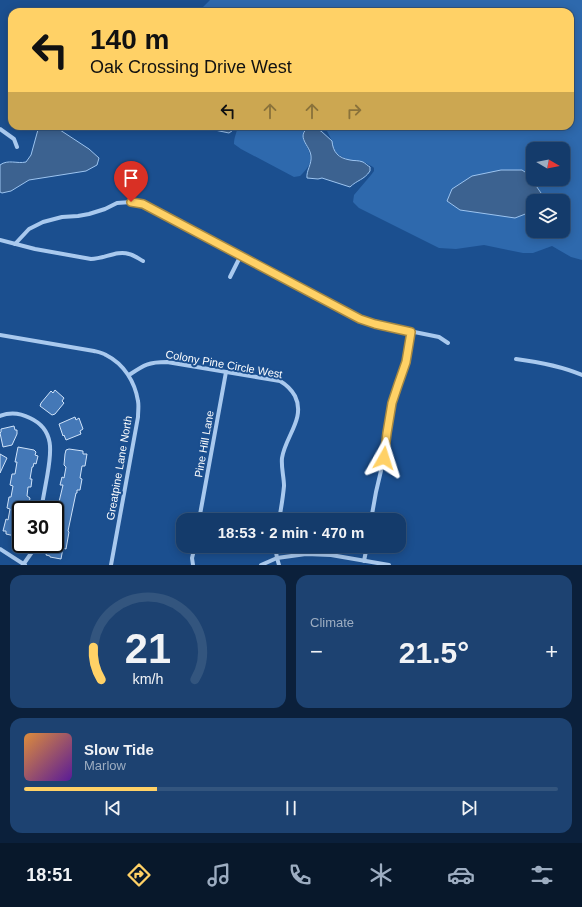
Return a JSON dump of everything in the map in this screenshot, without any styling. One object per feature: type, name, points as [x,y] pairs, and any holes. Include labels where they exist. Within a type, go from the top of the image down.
[{"type":"street","points":[[0,129],[14,139],[17,147]]},
{"type":"street","points":[[15,244],[29,229],[43,222],[62,217],[89,214],[117,204],[131,202],[143,204],[360,319],[375,324],[439,337],[448,343]]},
{"type":"street","points":[[0,240],[35,249],[91,259],[98,259],[120,253],[128,254],[143,261]]},
{"type":"street","points":[[230,277],[240,256]]},
{"type":"street","points":[[372,513],[384,458],[392,403],[406,362],[411,332]]},
{"type":"street","points":[[0,335],[94,351],[106,355],[117,362],[129,375]]},
{"type":"street","points":[[516,359],[560,367],[582,376]]},
{"type":"street","name":"Colony Pine Circle West","points":[[129,375],[138,368],[147,364],[167,362],[280,381],[287,384],[296,398],[298,416],[282,457],[284,487],[280,513]]},
{"type":"street","name":"Pine Hill Lane","points":[[200,513],[226,372]]},
{"type":"street","name":"Greatpine Lane North","points":[[111,565],[138,416],[139,402],[135,387],[129,375]]},
{"type":"street","points":[[0,416],[6,414],[26,416],[36,420],[44,428],[51,446],[51,456],[43,501]]},
{"type":"street","points":[[0,549],[24,565],[31,553]]},
{"type":"street","points":[[192,565],[193,553]]},
{"type":"street","points":[[276,553],[279,565]]},
{"type":"street","points":[[364,561],[366,553]]},
{"type":"street","points":[[261,565],[276,558],[306,554],[331,555],[389,565]]},
{"type":"shaded area","points":[[210,0],[582,0],[582,260],[571,257],[552,246],[533,253],[523,253],[484,245],[456,249],[439,248],[359,208],[353,202],[354,195],[374,171],[374,168],[364,162],[348,160],[334,152],[332,148],[332,141],[327,131],[324,130],[574,130],[574,8],[202,8]]},
{"type":"shaded area","points":[[38,130],[60,130],[89,149],[99,158],[97,165],[86,171],[29,180],[11,191],[0,192],[0,165],[6,162],[26,162],[31,155]]},
{"type":"shaded area","points":[[215,130],[233,130],[229,133]]},
{"type":"shaded area","points":[[237,130],[308,130],[303,139],[310,155],[310,162],[300,176],[294,177],[234,144]]},
{"type":"shaded area","points":[[305,131],[321,131],[332,141],[335,151],[339,156],[346,159],[363,162],[370,167],[370,171],[350,187],[322,178],[307,178],[311,156],[303,138]]},
{"type":"shaded area","points":[[501,170],[522,170],[526,173],[526,186],[536,186],[541,194],[526,194],[526,214],[515,218],[460,210],[447,201],[452,189],[472,176]]},
{"type":"building","points":[[55,390],[64,398],[62,401],[64,403],[55,414],[52,415],[40,406],[51,391],[53,393]]},
{"type":"building","points":[[75,417],[76,420],[79,418],[83,429],[80,431],[81,434],[66,440],[59,424]]},
{"type":"building","points":[[14,426],[15,430],[17,430],[17,434],[12,445],[3,447],[0,433],[1,429]]},
{"type":"building","points":[[18,447],[34,450],[36,452],[35,455],[38,456],[36,464],[34,463],[32,467],[30,479],[32,479],[31,487],[28,487],[27,496],[30,498],[30,501],[12,501],[12,535],[6,534],[6,531],[3,531],[6,519],[8,520],[10,509],[7,508],[13,486],[10,485],[12,474],[15,474],[17,462],[15,462]]},
{"type":"building","points":[[66,450],[83,451],[83,454],[87,454],[85,466],[82,466],[80,490],[77,490],[76,493],[66,549],[64,548],[64,501],[59,501],[63,485],[60,485],[62,477],[64,478],[66,467],[64,465]]},
{"type":"building","points":[[0,454],[7,458],[0,473]]},
{"type":"building","points":[[46,553],[62,553],[61,559],[46,555]]},
{"type":"route","points":[[131,202],[143,204],[360,319],[411,332],[406,362],[392,403],[384,458]]}]
